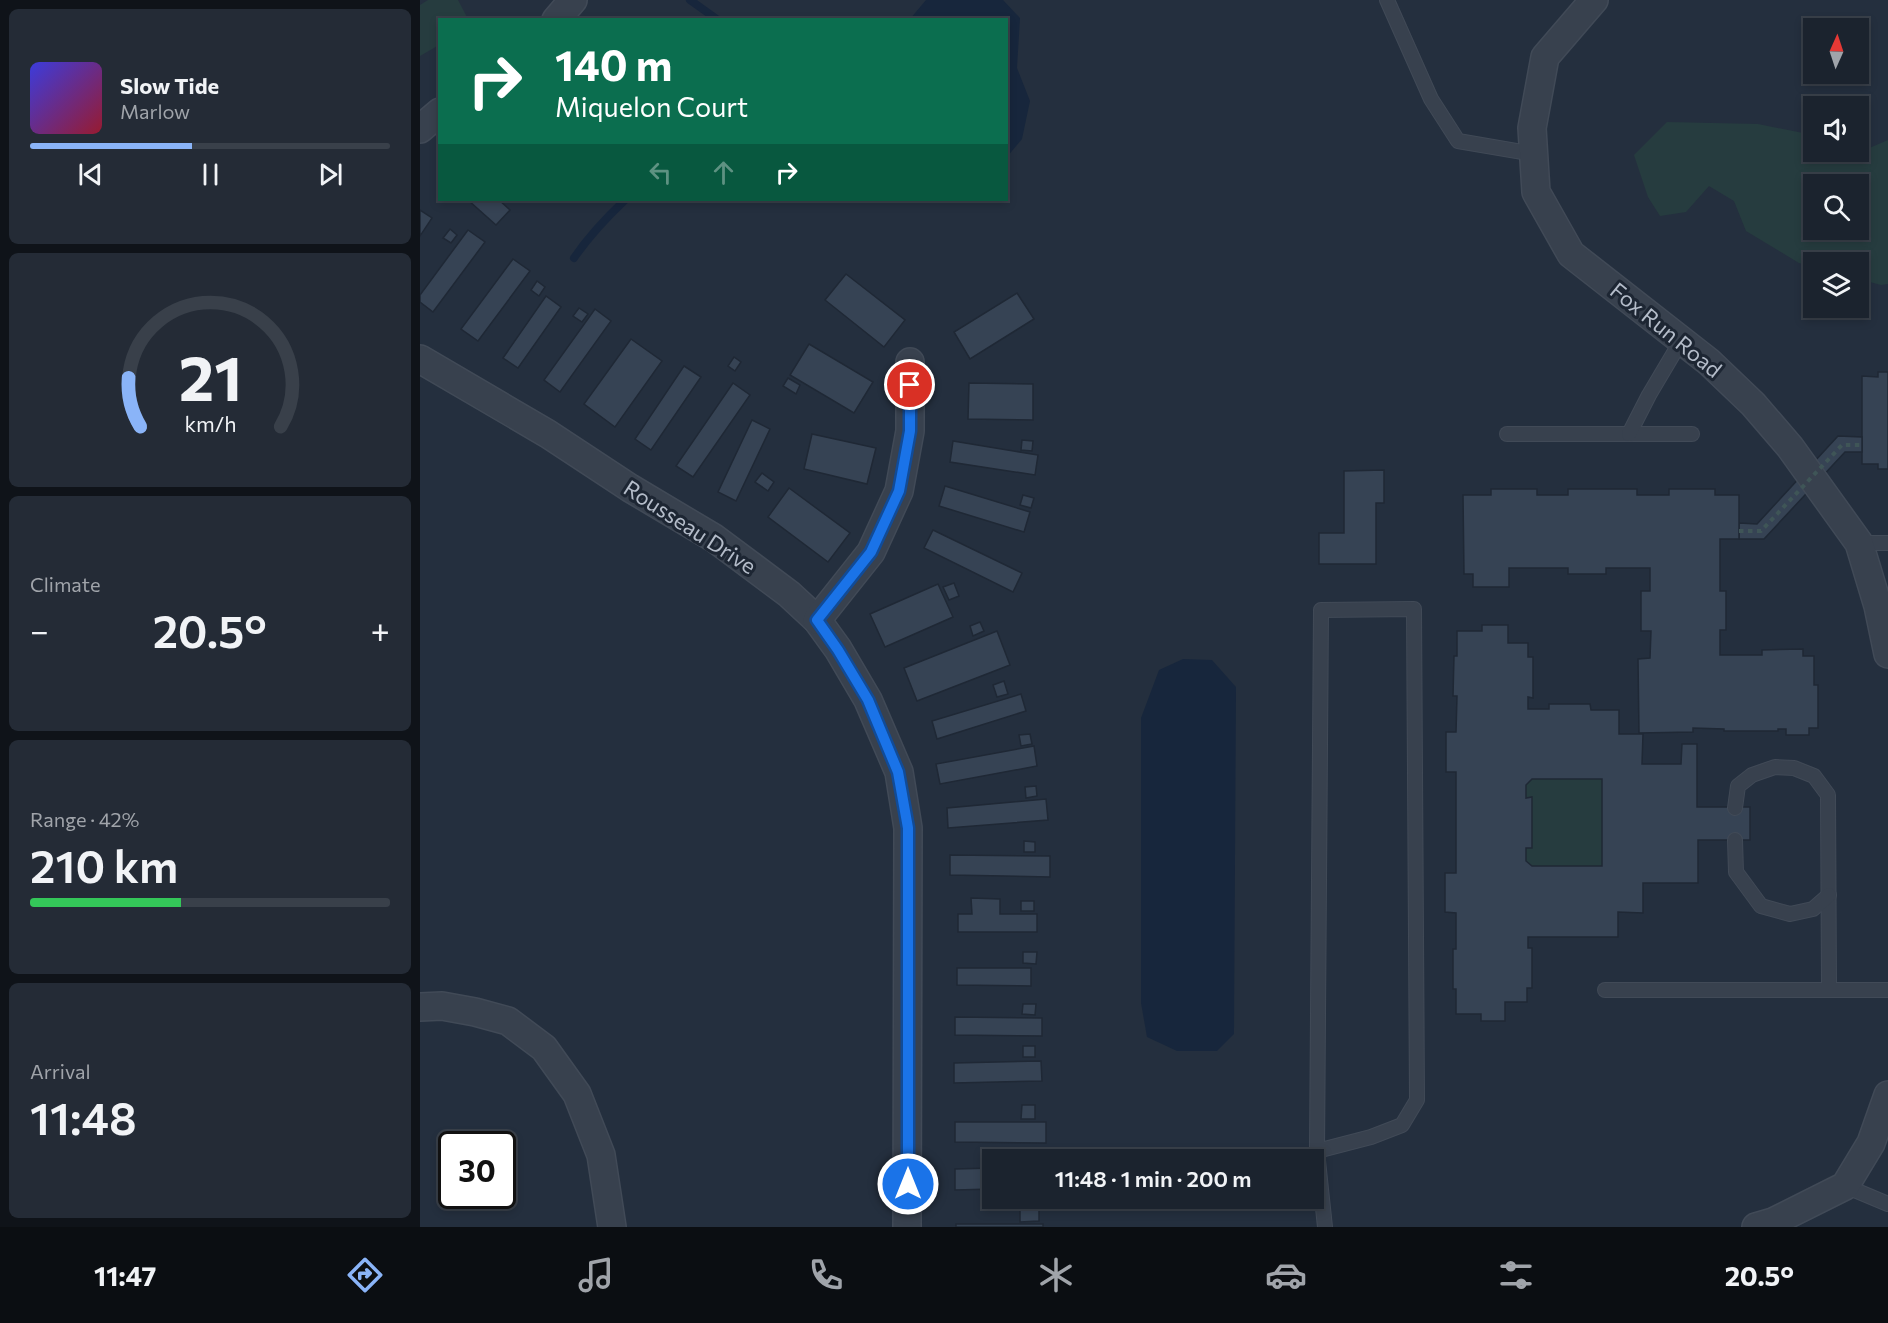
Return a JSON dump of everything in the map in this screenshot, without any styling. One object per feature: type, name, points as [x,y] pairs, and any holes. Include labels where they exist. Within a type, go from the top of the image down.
[{"type":"street","points":[[558,18],[573,0]]},
{"type":"street","name":"Fox Run Road","points":[[1594,0],[1545,57],[1532,128],[1536,192],[1571,254],[1709,362],[1753,404],[1790,447],[1860,543],[1878,606],[1888,654]]},
{"type":"street","points":[[420,129],[438,114]]},
{"type":"street","name":"Rousseau Drive","points":[[420,359],[548,434],[630,488],[714,538],[789,594],[817,620],[868,700],[898,772],[908,828],[907,1227]]},
{"type":"street","points":[[817,620],[871,552],[899,491],[910,431],[910,362]]},
{"type":"street","points":[[420,1007],[442,1006],[508,1021],[544,1048],[577,1094],[601,1155],[612,1227]]},
{"type":"street","points":[[1756,1227],[1773,1222],[1845,1186],[1871,1143],[1888,1095]]},
{"type":"lane","points":[[1387,0],[1431,99],[1458,141],[1534,154]]},
{"type":"lane","points":[[1629,434],[1681,341]]},
{"type":"lane","points":[[1508,434],[1692,434]]},
{"type":"lane","points":[[1860,543],[1888,543]]},
{"type":"lane","points":[[1414,609],[1417,1101],[1402,1125],[1371,1137],[1317,1151],[1321,610],[1414,609]]},
{"type":"lane","points":[[1735,808],[1738,786],[1752,775],[1774,767],[1794,768],[1814,776],[1828,795],[1829,990]]},
{"type":"lane","points":[[1735,840],[1736,872],[1761,906],[1790,914],[1813,909],[1828,895]]},
{"type":"lane","points":[[1605,990],[1888,990]]},
{"type":"lane","points":[[1845,1186],[1888,1204]]},
{"type":"lane","points":[[1323,1209],[1325,1227]]},
{"type":"path","points":[[1739,531],[1761,531],[1842,445],[1862,445]]},
{"type":"green space","points":[[428,0],[458,0],[467,18],[438,18],[438,46],[420,56],[420,5]]},
{"type":"green space","points":[[1667,122],[1758,124],[1803,133],[1803,162],[1869,162],[1869,148],[1888,140],[1888,284],[1881,285],[1869,282],[1869,252],[1803,252],[1803,264],[1799,263],[1746,231],[1734,201],[1709,186],[1686,212],[1660,216],[1648,197],[1634,155]]},
{"type":"green space","points":[[1532,779],[1602,779],[1602,866],[1532,866],[1526,861],[1526,848],[1532,848],[1532,798],[1526,798],[1526,785]]},
{"type":"water","points":[[926,0],[1003,0],[1020,18],[1017,68],[1030,101],[1022,139],[1008,156],[1008,18],[911,18]]},
{"type":"water","points":[[1183,659],[1212,660],[1236,687],[1234,1034],[1217,1051],[1177,1051],[1147,1037],[1141,1003],[1141,718],[1159,670]]},
{"type":"building","points":[[469,201],[500,201],[510,210],[496,225]]},
{"type":"building","points":[[420,210],[432,218],[420,236]]},
{"type":"building","points":[[450,229],[457,235],[451,243],[443,238]]},
{"type":"building","points":[[468,230],[485,242],[433,312],[420,302],[420,295]]},
{"type":"building","points":[[513,259],[530,271],[478,341],[461,329]]},
{"type":"building","points":[[846,274],[905,320],[884,347],[825,300]]},
{"type":"building","points":[[537,281],[545,287],[539,296],[531,290]]},
{"type":"building","points":[[1017,293],[1034,319],[970,359],[954,332]]},
{"type":"building","points":[[546,296],[561,307],[518,368],[503,358]]},
{"type":"building","points":[[579,308],[588,314],[582,322],[573,316]]},
{"type":"building","points":[[595,309],[611,321],[560,392],[544,380]]},
{"type":"building","points":[[631,339],[662,361],[615,427],[584,404]]},
{"type":"building","points":[[809,344],[873,382],[854,413],[790,375]]},
{"type":"building","points":[[734,357],[741,362],[735,371],[728,366]]},
{"type":"building","points":[[684,366],[701,377],[651,450],[635,439]]},
{"type":"building","points":[[1878,372],[1888,372],[1888,469],[1878,469],[1878,464],[1862,464],[1862,376],[1878,377]]},
{"type":"building","points":[[788,378],[800,385],[796,394],[783,386]]},
{"type":"building","points":[[733,383],[750,395],[693,477],[676,466]]},
{"type":"building","points":[[969,383],[1033,384],[1033,420],[968,419]]},
{"type":"building","points":[[752,420],[770,429],[736,501],[718,492]]},
{"type":"building","points":[[812,434],[876,448],[867,484],[804,469]]},
{"type":"building","points":[[1838,436],[1862,437],[1862,452],[1845,452],[1764,539],[1739,539],[1739,523],[1757,524]]},
{"type":"building","points":[[1022,440],[1033,441],[1032,451],[1021,450]]},
{"type":"building","points":[[953,441],[1038,455],[1035,475],[950,462]]},
{"type":"building","points":[[1384,470],[1384,503],[1376,503],[1376,564],[1319,564],[1319,533],[1344,533],[1344,471]]},
{"type":"building","points":[[762,473],[774,482],[768,491],[755,482]]},
{"type":"building","points":[[945,486],[1030,512],[1024,532],[939,506]]},
{"type":"building","points":[[789,488],[850,533],[828,562],[768,517]]},
{"type":"building","points":[[1491,489],[1537,489],[1537,495],[1568,495],[1568,489],[1637,489],[1637,495],[1669,495],[1669,489],[1715,489],[1715,495],[1739,495],[1739,539],[1720,539],[1720,591],[1726,591],[1726,630],[1720,630],[1720,655],[1762,655],[1762,650],[1803,649],[1803,656],[1814,656],[1814,685],[1818,685],[1818,728],[1809,728],[1809,735],[1786,735],[1786,729],[1724,731],[1724,729],[1693,728],[1693,732],[1639,733],[1638,659],[1650,658],[1651,631],[1641,631],[1641,591],[1650,591],[1650,568],[1606,568],[1606,574],[1568,574],[1568,568],[1509,568],[1509,587],[1473,587],[1473,574],[1464,574],[1463,495],[1491,495]]},
{"type":"building","points":[[1023,495],[1034,498],[1031,508],[1020,505]]},
{"type":"building","points":[[933,530],[1022,573],[1013,592],[924,548]]},
{"type":"building","points":[[954,583],[959,596],[949,600],[943,587]]},
{"type":"building","points":[[938,584],[953,617],[885,647],[870,614]]},
{"type":"building","points":[[980,622],[984,631],[973,636],[970,626]]},
{"type":"building","points":[[1482,625],[1508,625],[1508,643],[1528,643],[1528,657],[1533,657],[1533,698],[1528,697],[1528,709],[1549,709],[1549,704],[1590,704],[1591,710],[1619,710],[1619,734],[1643,734],[1642,764],[1681,764],[1682,744],[1697,744],[1697,807],[1750,807],[1750,840],[1698,840],[1698,883],[1643,883],[1643,913],[1618,912],[1618,937],[1528,937],[1528,948],[1532,948],[1532,988],[1527,988],[1527,1002],[1505,1002],[1505,1021],[1481,1021],[1481,1014],[1456,1014],[1456,989],[1453,989],[1453,949],[1456,949],[1456,913],[1445,912],[1445,873],[1456,873],[1456,772],[1446,772],[1446,732],[1456,732],[1457,696],[1453,696],[1457,631],[1482,631]],"holes":[[[1532,779],[1602,779],[1602,866],[1532,866],[1526,861],[1526,848],[1532,848],[1532,797],[1526,798],[1526,785]]]},
{"type":"building","points":[[997,631],[1010,665],[917,701],[904,668]]},
{"type":"building","points":[[1004,681],[1008,694],[997,697],[993,685]]},
{"type":"building","points":[[1021,694],[1026,711],[937,739],[932,721]]},
{"type":"building","points":[[1030,734],[1032,744],[1021,746],[1019,735]]},
{"type":"building","points":[[1034,746],[1037,766],[940,784],[936,764]]},
{"type":"building","points":[[1036,786],[1037,796],[1026,798],[1025,787]]},
{"type":"building","points":[[1046,799],[1048,820],[948,828],[947,808]]},
{"type":"building","points":[[1024,841],[1035,842],[1035,852],[1024,852]]},
{"type":"building","points":[[950,855],[1050,856],[1050,877],[950,875]]},
{"type":"building","points":[[971,898],[1000,899],[1000,914],[1037,914],[1037,932],[958,932],[958,914],[972,914]]},
{"type":"building","points":[[1021,901],[1034,901],[1034,911],[1021,911]]},
{"type":"building","points":[[1023,952],[1037,952],[1036,964],[1023,963]]},
{"type":"building","points":[[957,968],[1031,968],[1031,986],[957,985]]},
{"type":"building","points":[[1023,1004],[1036,1004],[1035,1015],[1022,1014]]},
{"type":"building","points":[[955,1017],[1042,1018],[1042,1036],[955,1035]]},
{"type":"building","points":[[1023,1046],[1035,1046],[1035,1057],[1023,1057]]},
{"type":"building","points":[[1041,1061],[1042,1081],[954,1083],[954,1063]]},
{"type":"building","points":[[1022,1105],[1035,1105],[1035,1119],[1021,1119]]},
{"type":"building","points":[[955,1122],[1046,1122],[1046,1143],[955,1142]]},
{"type":"building","points":[[982,1168],[982,1189],[955,1190],[955,1169]]},
{"type":"building","points":[[1020,1209],[1039,1209],[1039,1221],[1020,1222]]},
{"type":"building","points":[[956,1224],[1043,1224],[1043,1227],[956,1227]]},
{"type":"waterway","points":[[690,0],[715,18]]},
{"type":"waterway","points":[[574,258],[624,201]]},
{"type":"route","points":[[908,1184],[908,828],[898,772],[868,700],[817,620],[871,552],[899,491],[910,431],[910,385]]}]
